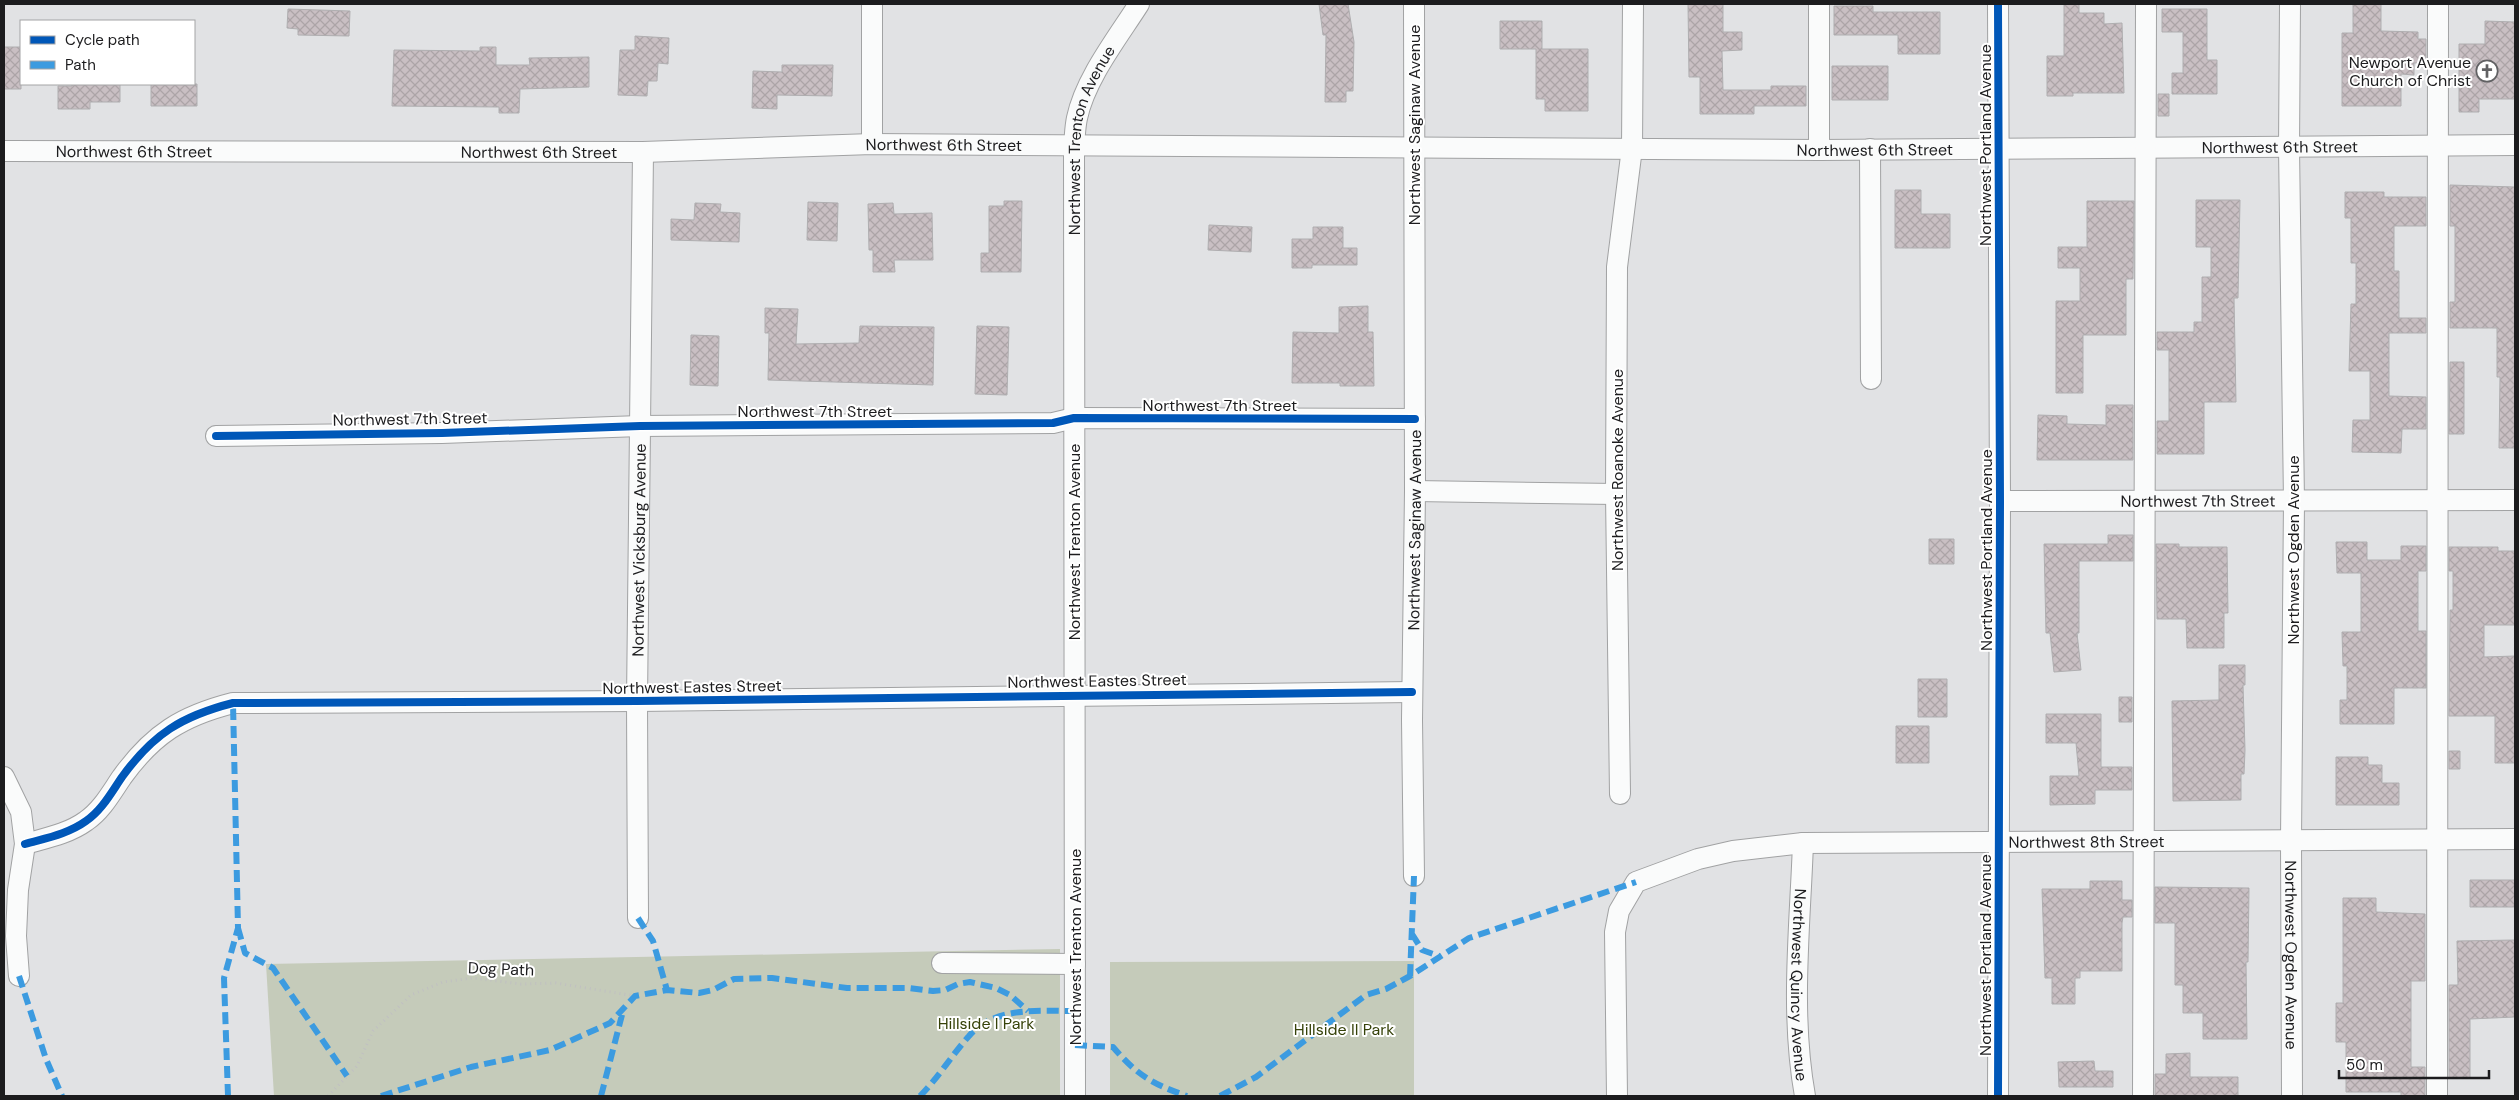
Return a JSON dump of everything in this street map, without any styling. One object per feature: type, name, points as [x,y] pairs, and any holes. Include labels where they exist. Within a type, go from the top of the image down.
[{"type":"street","points":[[872,4],[872,144]]},
{"type":"street","name":"Northwest Trenton Avenue","points":[[1076,1096],[1074,145],[1077,118],[1084,96],[1139,4]]},
{"type":"street","name":"Northwest Saginaw Avenue","points":[[1414,4],[1415,491],[1412,692],[1414,876]]},
{"type":"street","points":[[1632,4],[1632,148]]},
{"type":"street","points":[[1819,4],[1819,150]]},
{"type":"street","name":"Northwest Portland Avenue","points":[[1998,4],[2000,501],[1998,1096]]},
{"type":"street","points":[[2143,1096],[2146,4]]},
{"type":"street","name":"Northwest Ogden Avenue","points":[[2290,4],[2289,148],[2294,501],[2291,840],[2292,1096]]},
{"type":"street","points":[[2437,1096],[2438,4]]},
{"type":"street","name":"Northwest 6th Street","points":[[4,151],[643,152],[872,144],[1819,150],[1998,147],[2145,146],[2289,148],[2515,145]]},
{"type":"street","name":"Northwest Roanoke Avenue","points":[[1620,794],[1616,494],[1617,267],[1632,148]]},
{"type":"street","points":[[1870,149],[1871,379]]},
{"type":"street","name":"Northwest Vicksburg Avenue","points":[[638,918],[637,701],[643,152]]},
{"type":"street","name":"Northwest 7th Street","points":[[216,436],[442,433],[640,426],[1053,423],[1074,418],[1414,419]]},
{"type":"street","points":[[1415,491],[1616,494]]},
{"type":"street","name":"Northwest 7th Street","points":[[2000,501],[2515,500]]},
{"type":"street","name":"Northwest Eastes Street","points":[[26,844],[57,836],[85,822],[102,808],[137,757],[155,738],[180,721],[203,710],[233,703],[637,701],[1412,692]]},
{"type":"street","points":[[4,776],[21,812],[26,844],[17,918],[19,976]]},
{"type":"street","name":"Northwest 8th Street","points":[[1617,1096],[1615,932],[1620,911],[1636,882],[1698,859],[1733,851],[1803,843],[2515,839]]},
{"type":"street","name":"Northwest Quincy Avenue","points":[[1803,843],[1797,1016],[1799,1063],[1805,1096]]},
{"type":"street","points":[[942,964],[1075,964]]},
{"type":"green space","name":"Hillside I Park","points":[[1060,949],[1060,1096],[274,1096],[266,964]]},
{"type":"green space","name":"Hillside II Park","points":[[1414,961],[1414,1096],[1110,1096],[1110,962]]},
{"type":"building","points":[[1319,4],[1348,4],[1354,42],[1353,91],[1346,91],[1346,102],[1325,102],[1326,35],[1323,35]]},
{"type":"building","points":[[1688,4],[1723,4],[1723,32],[1742,32],[1742,50],[1722,51],[1723,90],[1771,90],[1771,86],[1806,86],[1806,106],[1754,106],[1754,114],[1700,114],[1700,77],[1689,77]]},
{"type":"building","points":[[2064,4],[2079,4],[2079,13],[2104,13],[2104,24],[2122,23],[2124,93],[2073,93],[2073,96],[2047,96],[2047,56],[2064,56]]},
{"type":"building","points":[[2353,4],[2381,4],[2381,31],[2418,32],[2418,39],[2426,39],[2426,63],[2414,63],[2414,75],[2401,74],[2401,106],[2342,106],[2342,33],[2353,33]]},
{"type":"building","points":[[1834,6],[1873,6],[1873,12],[1940,12],[1940,54],[1898,54],[1898,35],[1834,35]]},
{"type":"building","points":[[288,9],[350,11],[349,36],[298,35],[298,29],[287,28]]},
{"type":"building","points":[[2162,9],[2207,9],[2207,60],[2217,60],[2217,94],[2172,94],[2172,73],[2183,73],[2183,32],[2162,32]]},
{"type":"building","points":[[1500,21],[1542,21],[1542,49],[1588,49],[1588,111],[1545,111],[1545,99],[1536,99],[1536,49],[1500,49]]},
{"type":"building","name":"Newport Avenue Church of Christ","points":[[2485,21],[2515,22],[2515,99],[2479,99],[2479,112],[2459,112],[2459,44],[2485,44]]},
{"type":"building","points":[[635,36],[669,38],[668,64],[658,63],[657,81],[648,81],[647,96],[618,95],[620,50],[635,50]]},
{"type":"building","points":[[4,47],[20,47],[21,89],[4,89]]},
{"type":"building","points":[[480,47],[496,47],[496,65],[530,65],[529,58],[589,57],[589,87],[520,89],[519,113],[499,113],[499,107],[392,106],[394,50],[480,51]]},
{"type":"building","points":[[782,65],[833,65],[832,96],[777,95],[777,109],[752,108],[753,71],[782,72]]},
{"type":"building","points":[[1832,66],[1888,66],[1888,100],[1832,100]]},
{"type":"building","points":[[197,84],[197,106],[151,106],[151,85]]},
{"type":"building","points":[[120,85],[120,102],[90,102],[90,109],[58,109],[58,86]]},
{"type":"building","points":[[2158,94],[2169,94],[2169,116],[2158,116]]},
{"type":"building","points":[[2450,185],[2515,187],[2515,448],[2499,448],[2500,377],[2497,377],[2497,328],[2450,328],[2450,302],[2455,302],[2455,226],[2450,226]]},
{"type":"building","points":[[1895,190],[1921,190],[1921,214],[1950,214],[1950,248],[1895,248]]},
{"type":"building","points":[[2345,192],[2384,192],[2384,197],[2426,197],[2426,226],[2394,226],[2394,271],[2399,271],[2399,318],[2426,318],[2426,333],[2389,333],[2389,396],[2426,397],[2426,429],[2402,429],[2401,453],[2352,452],[2353,420],[2370,420],[2370,371],[2349,371],[2351,304],[2356,304],[2356,263],[2351,263],[2351,218],[2345,218]]},
{"type":"building","points":[[2196,200],[2240,200],[2238,298],[2234,298],[2236,402],[2204,402],[2204,454],[2157,454],[2157,421],[2169,421],[2169,350],[2157,350],[2157,332],[2194,332],[2194,322],[2202,322],[2202,277],[2211,277],[2211,247],[2196,247]]},
{"type":"building","points":[[1004,201],[1022,201],[1021,272],[981,272],[981,253],[989,253],[989,206],[1004,206]]},
{"type":"building","points":[[2087,201],[2134,201],[2133,279],[2126,279],[2126,335],[2083,335],[2083,393],[2056,393],[2056,301],[2080,301],[2080,268],[2058,268],[2058,247],[2087,247]]},
{"type":"building","points":[[808,202],[838,203],[837,241],[807,240]]},
{"type":"building","points":[[695,203],[721,204],[720,212],[740,213],[739,242],[671,240],[671,219],[694,220]]},
{"type":"building","points":[[893,203],[894,214],[932,213],[933,260],[894,260],[895,272],[873,272],[873,250],[869,250],[868,204]]},
{"type":"building","points":[[1209,225],[1252,227],[1251,252],[1208,250]]},
{"type":"building","points":[[1313,227],[1343,227],[1343,248],[1357,248],[1357,265],[1312,265],[1312,268],[1292,268],[1292,239],[1313,239]]},
{"type":"building","points":[[1368,306],[1368,332],[1373,332],[1374,386],[1340,386],[1340,383],[1292,383],[1293,332],[1339,333],[1339,307]]},
{"type":"building","points":[[765,308],[798,309],[796,344],[859,343],[860,326],[934,327],[933,385],[768,380],[769,333],[765,333]]},
{"type":"building","points":[[977,326],[1009,327],[1007,395],[975,394]]},
{"type":"building","points":[[691,335],[719,336],[718,386],[690,385]]},
{"type":"building","points":[[2450,362],[2464,362],[2464,434],[2449,434]]},
{"type":"building","points":[[2106,405],[2133,405],[2133,460],[2037,460],[2038,415],[2067,416],[2067,424],[2106,425]]},
{"type":"building","points":[[2108,535],[2133,535],[2133,561],[2079,561],[2079,633],[2077,633],[2081,670],[2054,672],[2050,633],[2046,633],[2044,544],[2108,544]]},
{"type":"building","points":[[1929,539],[1954,539],[1954,564],[1929,564]]},
{"type":"building","points":[[2336,542],[2367,542],[2367,560],[2401,560],[2401,546],[2426,546],[2426,571],[2418,571],[2418,631],[2426,631],[2426,688],[2394,688],[2394,724],[2340,724],[2340,700],[2347,700],[2347,666],[2343,666],[2342,632],[2361,632],[2361,573],[2337,573]]},
{"type":"building","points":[[2156,544],[2179,544],[2179,547],[2227,547],[2228,613],[2224,613],[2224,648],[2187,648],[2186,619],[2157,619]]},
{"type":"building","points":[[2449,547],[2498,547],[2498,551],[2515,551],[2515,625],[2484,625],[2484,657],[2515,656],[2515,763],[2495,763],[2495,716],[2449,716],[2450,610],[2453,610],[2453,571],[2449,571]]},
{"type":"building","points":[[2219,665],[2245,665],[2245,685],[2243,685],[2245,750],[2244,774],[2241,774],[2241,800],[2173,801],[2172,701],[2219,700]]},
{"type":"building","points":[[1918,679],[1947,679],[1947,717],[1918,717]]},
{"type":"building","points":[[2119,697],[2132,697],[2132,722],[2119,722]]},
{"type":"building","points":[[2046,714],[2101,714],[2101,767],[2132,767],[2132,790],[2095,790],[2095,804],[2050,805],[2050,776],[2079,776],[2076,743],[2046,743]]},
{"type":"building","points":[[1896,726],[1929,726],[1929,763],[1896,763]]},
{"type":"building","points":[[2449,751],[2460,751],[2460,769],[2449,769]]},
{"type":"building","points":[[2336,757],[2368,757],[2368,765],[2382,765],[2382,783],[2399,783],[2399,805],[2336,805]]},
{"type":"building","points":[[2470,880],[2515,880],[2515,907],[2470,907]]},
{"type":"building","points":[[2090,881],[2122,881],[2122,900],[2132,900],[2132,917],[2123,917],[2122,923],[2122,971],[2080,971],[2080,978],[2075,978],[2075,1004],[2052,1004],[2052,978],[2045,978],[2042,889],[2090,889]]},
{"type":"building","points":[[2155,887],[2249,888],[2248,962],[2246,962],[2247,1039],[2203,1039],[2203,1013],[2183,1013],[2183,985],[2175,985],[2175,923],[2155,923]]},
{"type":"building","points":[[2343,898],[2376,898],[2376,912],[2425,914],[2425,981],[2411,981],[2411,1067],[2425,1067],[2425,1096],[2401,1096],[2401,1092],[2346,1092],[2346,1042],[2336,1042],[2336,1003],[2343,1003]]},
{"type":"building","points":[[2515,940],[2515,1017],[2470,1019],[2470,1078],[2449,1078],[2449,985],[2458,985],[2457,941]]},
{"type":"building","points":[[2190,1053],[2190,1077],[2238,1077],[2238,1096],[2155,1096],[2155,1074],[2166,1074],[2166,1054]]},
{"type":"building","points":[[2094,1061],[2095,1071],[2113,1071],[2113,1087],[2059,1087],[2058,1062]]},
{"type":"marked path","points":[[228,1096],[224,978],[238,928],[233,703]]},
{"type":"marked path","points":[[1410,976],[1414,876]]},
{"type":"marked path","points":[[1220,1096],[1256,1077],[1366,995],[1386,989],[1410,976],[1469,938],[1636,882]]},
{"type":"marked path","points":[[638,918],[653,941],[667,990]]},
{"type":"marked path","points":[[238,928],[245,953],[273,968],[347,1076]]},
{"type":"marked path","points":[[1412,934],[1422,950],[1439,956]]},
{"type":"marked path","points":[[19,976],[46,1059],[62,1096]]},
{"type":"marked path","points":[[381,1096],[471,1067],[550,1050],[610,1023],[635,996],[667,990],[699,993],[713,990],[734,979],[772,978],[847,988],[909,988],[933,991],[945,990],[958,984],[970,982],[996,988],[1010,995],[1028,1011]]},
{"type":"marked path","points":[[601,1096],[623,1011]]},
{"type":"marked path","points":[[920,1096],[969,1036],[979,1026],[991,1019],[1018,1012],[1075,1011]]},
{"type":"marked path","points":[[1075,1045],[1113,1047],[1146,1078],[1187,1096]]},
{"type":"cycle path","points":[[1998,4],[2000,501],[1998,1096]]},
{"type":"cycle path","points":[[216,436],[442,433],[640,426],[1053,423],[1074,418],[1415,419]]},
{"type":"cycle path","points":[[25,844],[64,832],[92,817],[134,762],[157,738],[198,714],[233,703],[637,701],[1412,692]]},
{"type":"place","name":"Newport Avenue Church of Christ","points":[[2487,71]]}]
